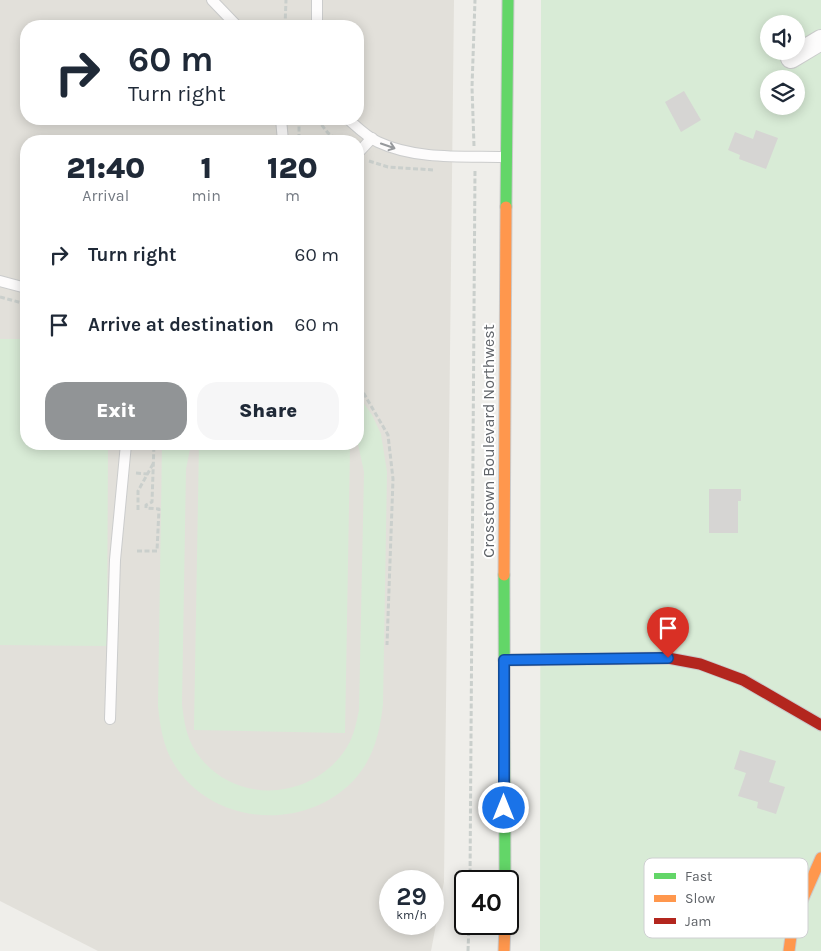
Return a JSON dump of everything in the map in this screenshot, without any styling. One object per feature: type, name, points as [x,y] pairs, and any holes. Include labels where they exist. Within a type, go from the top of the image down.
[{"type":"street","name":"Crosstown Boulevard Northwest","points":[[504,870],[508,0]]},
{"type":"street","points":[[805,50],[821,40]]},
{"type":"street","points":[[504,660],[668,658],[700,664],[743,680],[821,725]]},
{"type":"street","points":[[808,887],[821,858]]},
{"type":"street","points":[[504,951],[505,935]]},
{"type":"street","points":[[789,951],[791,938]]},
{"type":"lane","points":[[212,0],[231,20]]},
{"type":"lane","points":[[317,0],[317,20]]},
{"type":"lane","points":[[356,125],[372,138],[399,150],[439,156],[506,157]]},
{"type":"lane","points":[[364,147],[372,138]]},
{"type":"lane","points":[[0,281],[20,286]]},
{"type":"lane","points":[[110,719],[115,560],[125,450]]},
{"type":"path","points":[[285,20],[286,0]]},
{"type":"path","points":[[474,143],[472,87],[475,0]]},
{"type":"path","points":[[322,125],[331,135]]},
{"type":"path","points":[[470,870],[475,174]]},
{"type":"path","points":[[0,297],[20,302]]},
{"type":"path","points":[[364,394],[388,435],[393,479],[388,645]]},
{"type":"path","points":[[137,551],[157,551],[159,509],[146,508],[146,505],[152,502],[154,450]]},
{"type":"path","points":[[138,510],[138,491],[154,463]]},
{"type":"path","points":[[468,951],[469,935]]},
{"type":"shaded area","points":[[0,0],[454,0],[444,882],[444,870],[379,870],[379,935],[434,935],[431,951],[98,951],[0,901]]},
{"type":"green space","points":[[541,0],[821,0],[821,951],[540,951]]},
{"type":"green space","points":[[0,339],[20,339],[20,450],[108,450],[107,646],[0,645]]},
{"type":"green space","points":[[364,404],[381,434],[387,472],[383,704],[374,746],[366,764],[353,781],[333,797],[310,809],[285,814],[259,815],[234,810],[211,800],[191,785],[170,757],[161,728],[158,706],[162,450],[190,450],[186,469],[182,704],[188,735],[196,752],[211,769],[229,781],[248,788],[269,790],[290,788],[310,781],[328,769],[343,753],[352,738],[359,710],[364,472],[359,450],[364,450]]},
{"type":"green space","points":[[199,450],[350,450],[345,733],[194,730]]},
{"type":"building","points":[[684,91],[701,120],[681,132],[665,102]]},
{"type":"building","points":[[756,130],[778,138],[766,169],[739,159],[740,155],[728,150],[735,132],[753,139]]},
{"type":"building","points":[[709,489],[741,489],[741,501],[738,501],[738,533],[709,533]]},
{"type":"building","points":[[740,750],[776,761],[769,782],[785,787],[776,814],[757,808],[758,802],[738,796],[746,773],[734,769]]},
{"type":"traffic: fast","points":[[506,207],[508,0]]},
{"type":"traffic: fast","points":[[504,575],[505,870]]},
{"type":"traffic: slow","points":[[504,575],[506,207]]},
{"type":"traffic: slow","points":[[808,887],[821,858]]},
{"type":"traffic: slow","points":[[504,951],[505,935]]},
{"type":"traffic: slow","points":[[789,951],[791,938]]},
{"type":"traffic: jam","points":[[504,660],[668,658],[700,664],[743,680],[821,725]]},
{"type":"route","points":[[504,808],[504,660],[668,658]]}]
